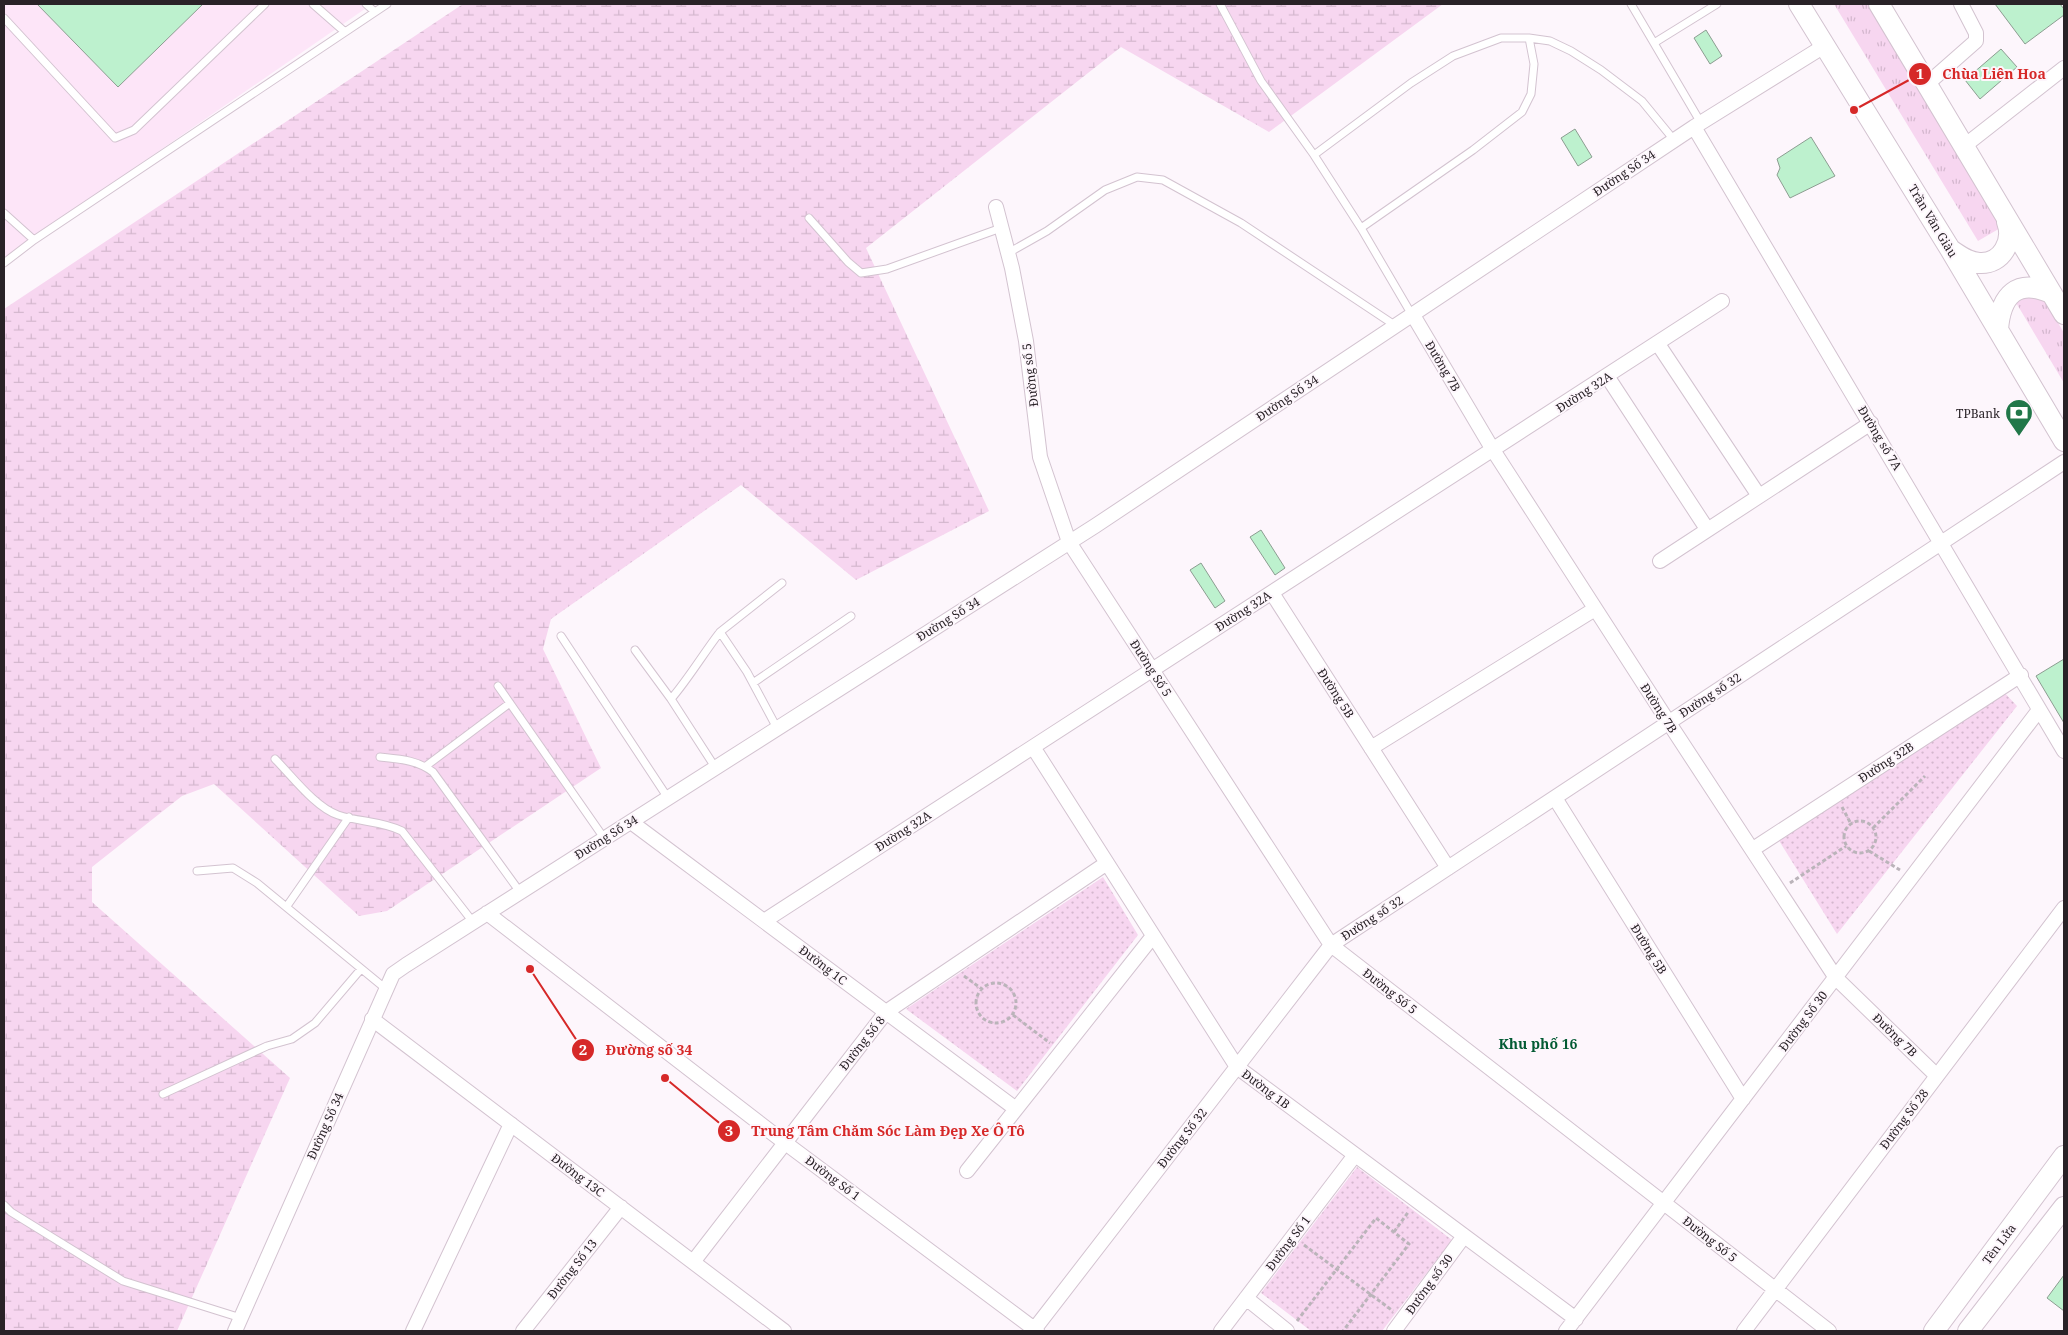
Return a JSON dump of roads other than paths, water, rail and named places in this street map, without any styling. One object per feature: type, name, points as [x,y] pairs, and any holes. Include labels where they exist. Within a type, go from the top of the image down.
[{"type":"main road","name":"Trần Văn Giàu","points":[[1799,4],[1950,248],[2064,441]]},
{"type":"main road","points":[[1878,4],[2064,314]]},
{"type":"main road","points":[[1950,248],[1970,261],[1980,263],[1996,258],[2007,246],[2010,228],[2006,218]]},
{"type":"main road","points":[[1998,329],[1999,313],[2002,305],[2013,293],[2031,287],[2051,293]]},
{"type":"main road","name":"Tên Lửa","points":[[1934,1331],[2064,1156]]},
{"type":"main road","points":[[1968,1331],[2064,1207]]},
{"type":"street","points":[[1926,85],[1976,41],[1976,34],[1961,4]]},
{"type":"street","name":"Đường Số 34","points":[[238,1325],[393,974],[1069,542],[1674,140],[1826,45]]},
{"type":"street","points":[[1963,147],[2064,68]]},
{"type":"street","name":"Đường số 7A","points":[[1697,125],[2064,751]]},
{"type":"street","name":"Đường số 5","points":[[996,207],[1008,253],[1026,341],[1040,457],[1069,542]]},
{"type":"street","name":"Đường 32A","points":[[764,921],[1722,301]]},
{"type":"street","name":"Đường 7B","points":[[1413,315],[1493,450],[1836,978],[1937,1076]]},
{"type":"street","points":[[1658,344],[1759,496]]},
{"type":"street","points":[[1607,376],[1707,529]]},
{"type":"street","points":[[1660,560],[1871,424]]},
{"type":"street","name":"Đường số 32","points":[[1331,945],[2064,462]]},
{"type":"street","name":"Đường Số 5","points":[[1069,542],[1331,945],[1829,1331]]},
{"type":"street","name":"Đường 5B","points":[[1272,593],[1448,868]]},
{"type":"street","points":[[1371,748],[1595,609]]},
{"type":"street","name":"Đường 32B","points":[[1753,849],[2021,675]]},
{"type":"street","name":"Đường Số 30","points":[[1566,1331],[2039,710]]},
{"type":"street","name":"Đường 1B","points":[[1033,747],[1237,1067],[1576,1319]]},
{"type":"street","name":"Đường 5B","points":[[1555,798],[1743,1100]]},
{"type":"street","name":"Đường 1C","points":[[631,822],[1016,1108]]},
{"type":"street","name":"Đường Số 8","points":[[693,1262],[886,1012],[1107,863]]},
{"type":"street","name":"Đường Số 28","points":[[1744,1331],[2064,908]]},
{"type":"street","name":"Đường Số 1","points":[[487,913],[784,1142],[1035,1331]]},
{"type":"street","points":[[967,1171],[1153,936]]},
{"type":"street","name":"Đường Số 32","points":[[1035,1331],[1331,945]]},
{"type":"street","name":"Đường 13C","points":[[372,1019],[784,1331]]},
{"type":"street","points":[[414,1331],[511,1124]]},
{"type":"street","name":"Đường Số 1","points":[[1221,1331],[1355,1155]]},
{"type":"street","name":"Đường Số 13","points":[[523,1331],[620,1208]]},
{"type":"street","name":"Đường số 30","points":[[1394,1331],[1464,1236]]},
{"type":"street","points":[[1246,1298],[1291,1327]]},
{"type":"lane","points":[[4,18],[115,138],[134,130],[265,4]]},
{"type":"lane","points":[[314,4],[345,32]]},
{"type":"lane","points":[[366,4],[375,12]]},
{"type":"lane","points":[[4,263],[34,240],[387,4]]},
{"type":"lane","points":[[1220,4],[1261,81],[1314,155],[1361,228],[1413,315]]},
{"type":"lane","points":[[1631,4],[1654,43],[1697,125]]},
{"type":"lane","points":[[1654,43],[1717,4]]},
{"type":"lane","points":[[1314,155],[1411,83],[1453,56],[1501,38],[1529,38],[1562,46],[1601,70],[1642,101],[1674,140]]},
{"type":"lane","points":[[1361,228],[1473,150],[1522,112],[1531,94],[1534,72],[1529,38]]},
{"type":"lane","points":[[1008,253],[1047,231],[1105,190],[1136,177],[1163,180],[1241,223],[1396,326]]},
{"type":"lane","points":[[4,213],[34,240]]},
{"type":"lane","points":[[809,218],[848,262],[861,273],[887,269],[1001,228]]},
{"type":"lane","points":[[671,699],[687,680],[694,666],[720,632],[782,583]]},
{"type":"lane","points":[[753,683],[851,616]]},
{"type":"lane","points":[[720,632],[753,683],[777,728]]},
{"type":"lane","points":[[561,636],[668,798]]},
{"type":"lane","points":[[635,650],[671,699],[716,768]]},
{"type":"lane","points":[[498,686],[604,838]]},
{"type":"lane","points":[[426,766],[510,703]]},
{"type":"lane","points":[[380,757],[410,761],[426,766],[433,772],[520,892]]},
{"type":"lane","points":[[274,759],[328,811],[392,826],[402,831],[472,922]]},
{"type":"lane","points":[[286,906],[349,817]]},
{"type":"lane","points":[[197,870],[233,868],[257,883],[386,989]]},
{"type":"lane","points":[[163,1094],[267,1046],[292,1039],[315,1023],[361,969]]},
{"type":"lane","points":[[4,1205],[11,1212],[123,1281],[238,1325]]},
{"type":"place","name":"Chùa Liên Hoa","points":[[1854,110]]},
{"type":"place","name":"TPBank","points":[[2019,437]]},
{"type":"place","name":"Đường số 34","points":[[530,969]]},
{"type":"place","name":"Trung Tâm Chăm Sóc Làm Đẹp Xe Ô Tô","points":[[665,1078]]},
{"type":"district","name":"Khu phố 16","points":[[1538,1043]]}]
